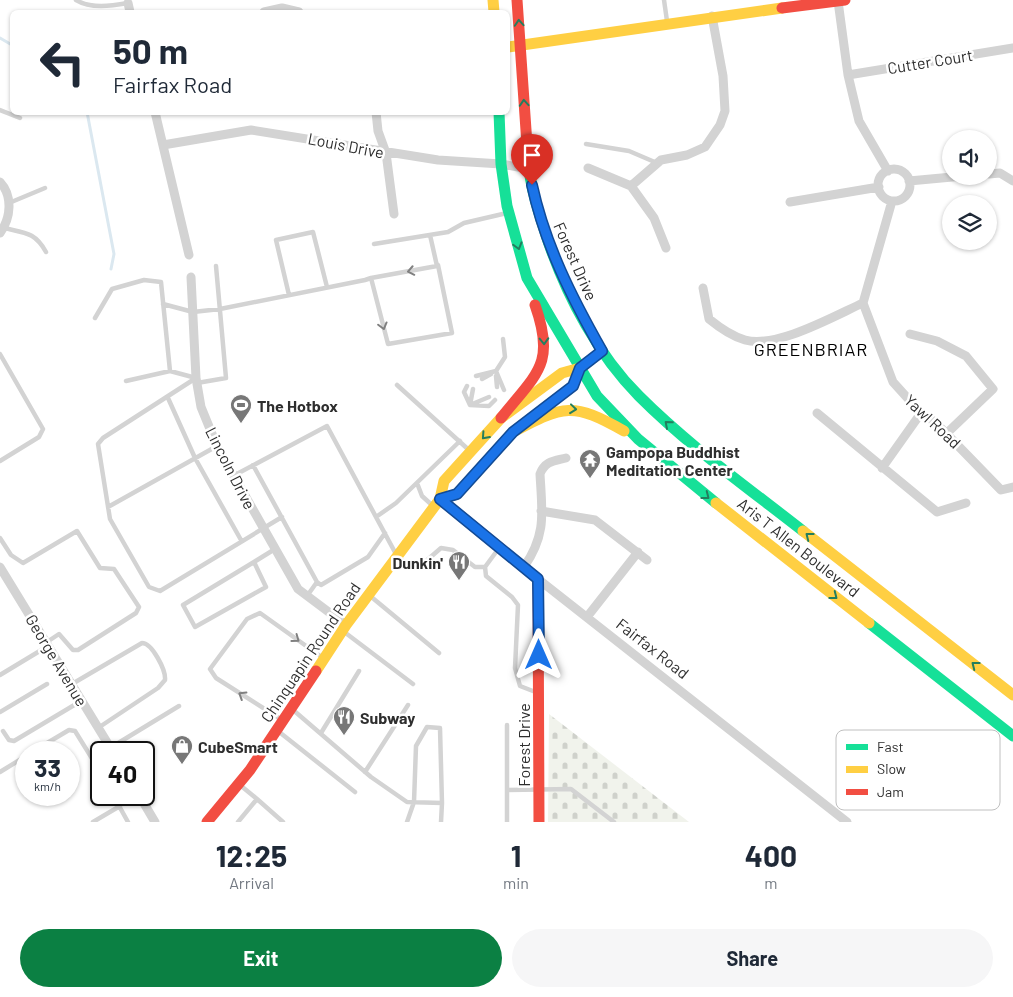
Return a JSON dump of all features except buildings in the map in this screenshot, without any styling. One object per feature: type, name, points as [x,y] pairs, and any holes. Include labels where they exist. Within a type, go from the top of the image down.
[{"type":"main road","name":"Forest Drive","points":[[517,0],[529,169],[540,217],[560,272],[602,351]]},
{"type":"main road","points":[[510,47],[782,4],[841,0]]},
{"type":"main road","points":[[499,115],[501,164],[509,212],[544,332],[544,357],[537,371],[501,418]]},
{"type":"main road","points":[[527,278],[580,368]]},
{"type":"main road","name":"Chinquapin Round Road","points":[[207,822],[239,784],[280,726],[344,628],[437,503],[444,481],[501,418],[562,373],[580,368],[602,351]]},
{"type":"main road","name":"Aris T Allen Boulevard","points":[[602,351],[638,395],[688,441],[1013,695]]},
{"type":"main road","name":"Chinquapin Round Road","points":[[437,503],[457,494],[513,432],[573,386],[580,368]]},
{"type":"main road","name":"Aris T Allen Boulevard","points":[[580,368],[597,396],[638,439],[675,472],[1013,736]]},
{"type":"main road","points":[[513,432],[554,410],[566,408],[583,410],[599,416],[638,439]]},
{"type":"main road","name":"Fairfax Road","points":[[437,503],[499,547],[538,579]]},
{"type":"main road","name":"Forest Drive","points":[[538,579],[539,822]]},
{"type":"street","points":[[841,0],[848,75],[859,121],[888,171]]},
{"type":"street","points":[[273,10],[282,8],[290,10]]},
{"type":"street","points":[[632,186],[661,160],[687,155],[705,147],[720,125],[725,111],[723,76],[712,16]]},
{"type":"street","name":"Cutter Court","points":[[848,75],[1013,48]]},
{"type":"street","points":[[156,115],[189,255]]},
{"type":"street","points":[[376,115],[378,131],[386,153],[394,214]]},
{"type":"street","name":"Louis Drive","points":[[163,144],[251,130],[272,132],[386,153],[438,160],[501,164],[529,169]]},
{"type":"street","points":[[588,168],[632,186],[654,218],[666,248]]},
{"type":"street","points":[[899,170],[907,176],[909,182],[906,196],[897,201],[892,201],[883,196],[879,187],[881,177],[888,171],[899,170]]},
{"type":"street","points":[[997,173],[1000,173],[1013,181]]},
{"type":"street","points":[[909,182],[942,178]]},
{"type":"street","points":[[0,182],[9,208],[2,230]]},
{"type":"street","points":[[790,202],[879,187]]},
{"type":"street","points":[[703,288],[709,319],[724,331],[746,341],[774,342],[864,303],[892,201]]},
{"type":"street","name":"Lincoln Drive","points":[[191,277],[196,380],[201,407],[217,446],[298,589],[344,628]]},
{"type":"street","name":"Yawl Road","points":[[864,303],[893,382],[921,413],[947,433],[1001,490],[1013,487]]},
{"type":"street","points":[[910,334],[937,341],[966,356],[993,389],[947,433]]},
{"type":"street","points":[[817,413],[937,512],[966,503]]},
{"type":"street","points":[[882,468],[921,413]]},
{"type":"street","points":[[524,567],[536,550],[542,523],[540,474],[542,466],[548,462],[566,458]]},
{"type":"street","points":[[542,511],[595,520],[647,560]]},
{"type":"street","points":[[587,617],[638,552]]},
{"type":"street","name":"George Avenue","points":[[0,567],[106,741]]},
{"type":"street","name":"Fairfax Road","points":[[538,579],[847,822]]},
{"type":"street","points":[[146,806],[156,822]]},
{"type":"lane","points":[[76,0],[83,4],[104,6],[128,5]]},
{"type":"lane","points":[[664,0],[668,23]]},
{"type":"lane","points":[[12,115],[20,118]]},
{"type":"lane","points":[[586,144],[628,151],[657,163]]},
{"type":"lane","points":[[9,208],[45,188]]},
{"type":"lane","points":[[374,244],[448,232],[464,223],[509,212]]},
{"type":"lane","points":[[2,230],[31,234],[40,240],[46,252]]},
{"type":"lane","points":[[289,295],[276,240],[313,232],[327,287]]},
{"type":"lane","points":[[371,278],[388,344],[452,333],[430,235]]},
{"type":"lane","points":[[126,381],[170,371],[196,380],[226,378],[216,266]]},
{"type":"lane","points":[[163,304],[193,312],[220,309],[437,266]]},
{"type":"lane","points":[[95,318],[112,289],[144,280],[161,282],[170,371]]},
{"type":"lane","points":[[482,379],[496,371],[505,357],[502,339]]},
{"type":"lane","points":[[0,354],[43,429],[39,437],[0,461]]},
{"type":"lane","points":[[476,376],[496,371]]},
{"type":"lane","points":[[496,371],[497,387]]},
{"type":"lane","points":[[496,371],[504,390]]},
{"type":"lane","points":[[196,380],[103,438],[98,444],[110,519],[149,586],[160,590],[240,540],[282,517]]},
{"type":"lane","points":[[397,385],[471,452]]},
{"type":"lane","points":[[467,386],[464,392],[470,405]]},
{"type":"lane","points":[[470,405],[473,389]]},
{"type":"lane","points":[[470,405],[489,397]]},
{"type":"lane","points":[[168,398],[195,458],[240,540]]},
{"type":"lane","points":[[470,405],[489,406],[495,400]]},
{"type":"lane","points":[[233,476],[327,426],[397,556],[409,566],[418,568],[441,548],[454,550],[475,567],[485,567]]},
{"type":"lane","points":[[376,517],[417,483],[460,441]]},
{"type":"lane","points":[[108,507],[217,446]]},
{"type":"lane","points":[[254,465],[321,585],[368,557],[385,533]]},
{"type":"lane","points":[[417,483],[422,496],[437,503]]},
{"type":"lane","points":[[0,538],[11,554],[23,563],[77,532],[100,568],[114,570],[139,607],[136,613],[78,650],[73,650],[59,634],[48,644],[0,675]]},
{"type":"lane","points":[[499,547],[485,567],[486,576],[512,596],[518,605],[515,668],[520,686],[539,693]]},
{"type":"lane","points":[[254,562],[266,588],[195,627],[183,605],[275,549]]},
{"type":"lane","points":[[307,596],[318,582]]},
{"type":"lane","points":[[368,595],[439,653]]},
{"type":"lane","points":[[324,658],[260,613],[247,619],[210,670],[216,678],[280,726],[355,792]]},
{"type":"lane","points":[[344,628],[413,684]]},
{"type":"lane","points":[[72,684],[142,643],[148,646],[163,670],[165,680],[158,688],[98,728]]},
{"type":"lane","points":[[321,733],[359,671]]},
{"type":"lane","points":[[0,712],[46,684]]},
{"type":"lane","points":[[3,730],[9,740],[14,741],[81,701]]},
{"type":"lane","points":[[365,772],[408,705]]},
{"type":"lane","points":[[125,741],[179,706]]},
{"type":"lane","points":[[291,708],[365,772],[407,802],[442,803]]},
{"type":"lane","points":[[507,822],[508,725]]},
{"type":"lane","points":[[407,822],[414,802],[416,746],[427,727],[440,728],[442,822]]},
{"type":"lane","points":[[51,741],[70,730],[75,731],[81,737],[90,753]]},
{"type":"lane","points":[[0,772],[15,763]]},
{"type":"lane","points":[[239,784],[283,822]]},
{"type":"lane","points":[[507,790],[571,789],[614,822]]},
{"type":"lane","points":[[238,822],[257,799]]},
{"type":"lane","points":[[93,822],[120,806],[128,822]]},
{"type":"green space","points":[[549,714],[689,822],[548,822]]},
{"type":"waterway","points":[[0,38],[10,44]]},
{"type":"waterway","points":[[88,115],[114,254],[111,269]]},
{"type":"traffic: fast","points":[[499,115],[501,164],[507,206],[527,278],[597,396],[638,439],[716,503]]},
{"type":"traffic: fast","points":[[528,159],[536,202],[549,244],[565,285],[586,325],[610,363],[639,396],[678,432],[803,531]]},
{"type":"traffic: fast","points":[[869,623],[1013,736]]},
{"type":"traffic: slow","points":[[493,0],[494,10]]},
{"type":"traffic: slow","points":[[510,47],[782,8]]},
{"type":"traffic: slow","points":[[316,671],[346,625],[440,499],[444,481],[501,418],[562,373],[580,368],[602,351]]},
{"type":"traffic: slow","points":[[440,499],[457,494],[513,432],[573,386],[580,368]]},
{"type":"traffic: slow","points":[[513,432],[545,416],[568,411],[580,411],[592,415],[624,431]]},
{"type":"traffic: slow","points":[[716,503],[869,623]]},
{"type":"traffic: slow","points":[[803,531],[1013,695]]},
{"type":"traffic: jam","points":[[517,0],[528,159]]},
{"type":"traffic: jam","points":[[782,8],[845,0]]},
{"type":"traffic: jam","points":[[501,418],[533,378],[543,355],[544,341],[535,305]]},
{"type":"traffic: jam","points":[[440,499],[538,579],[539,822]]},
{"type":"traffic: jam","points":[[207,822],[250,770],[316,671]]},
{"type":"place","name":"The Hotbox","points":[[241,424]]},
{"type":"place","name":"Gampopa Buddhist Meditation Center","points":[[590,479]]},
{"type":"place","name":"Dunkin'","points":[[459,581]]},
{"type":"place","name":"Subway","points":[[344,736]]},
{"type":"place","name":"CubeSmart","points":[[182,765]]},
{"type":"district","name":"GREENBRIAR","points":[[811,349]]},
{"type":"route","points":[[532,185],[540,217],[560,272],[602,351],[580,368],[573,386],[513,432],[457,494],[440,499],[538,579],[539,655]]}]
